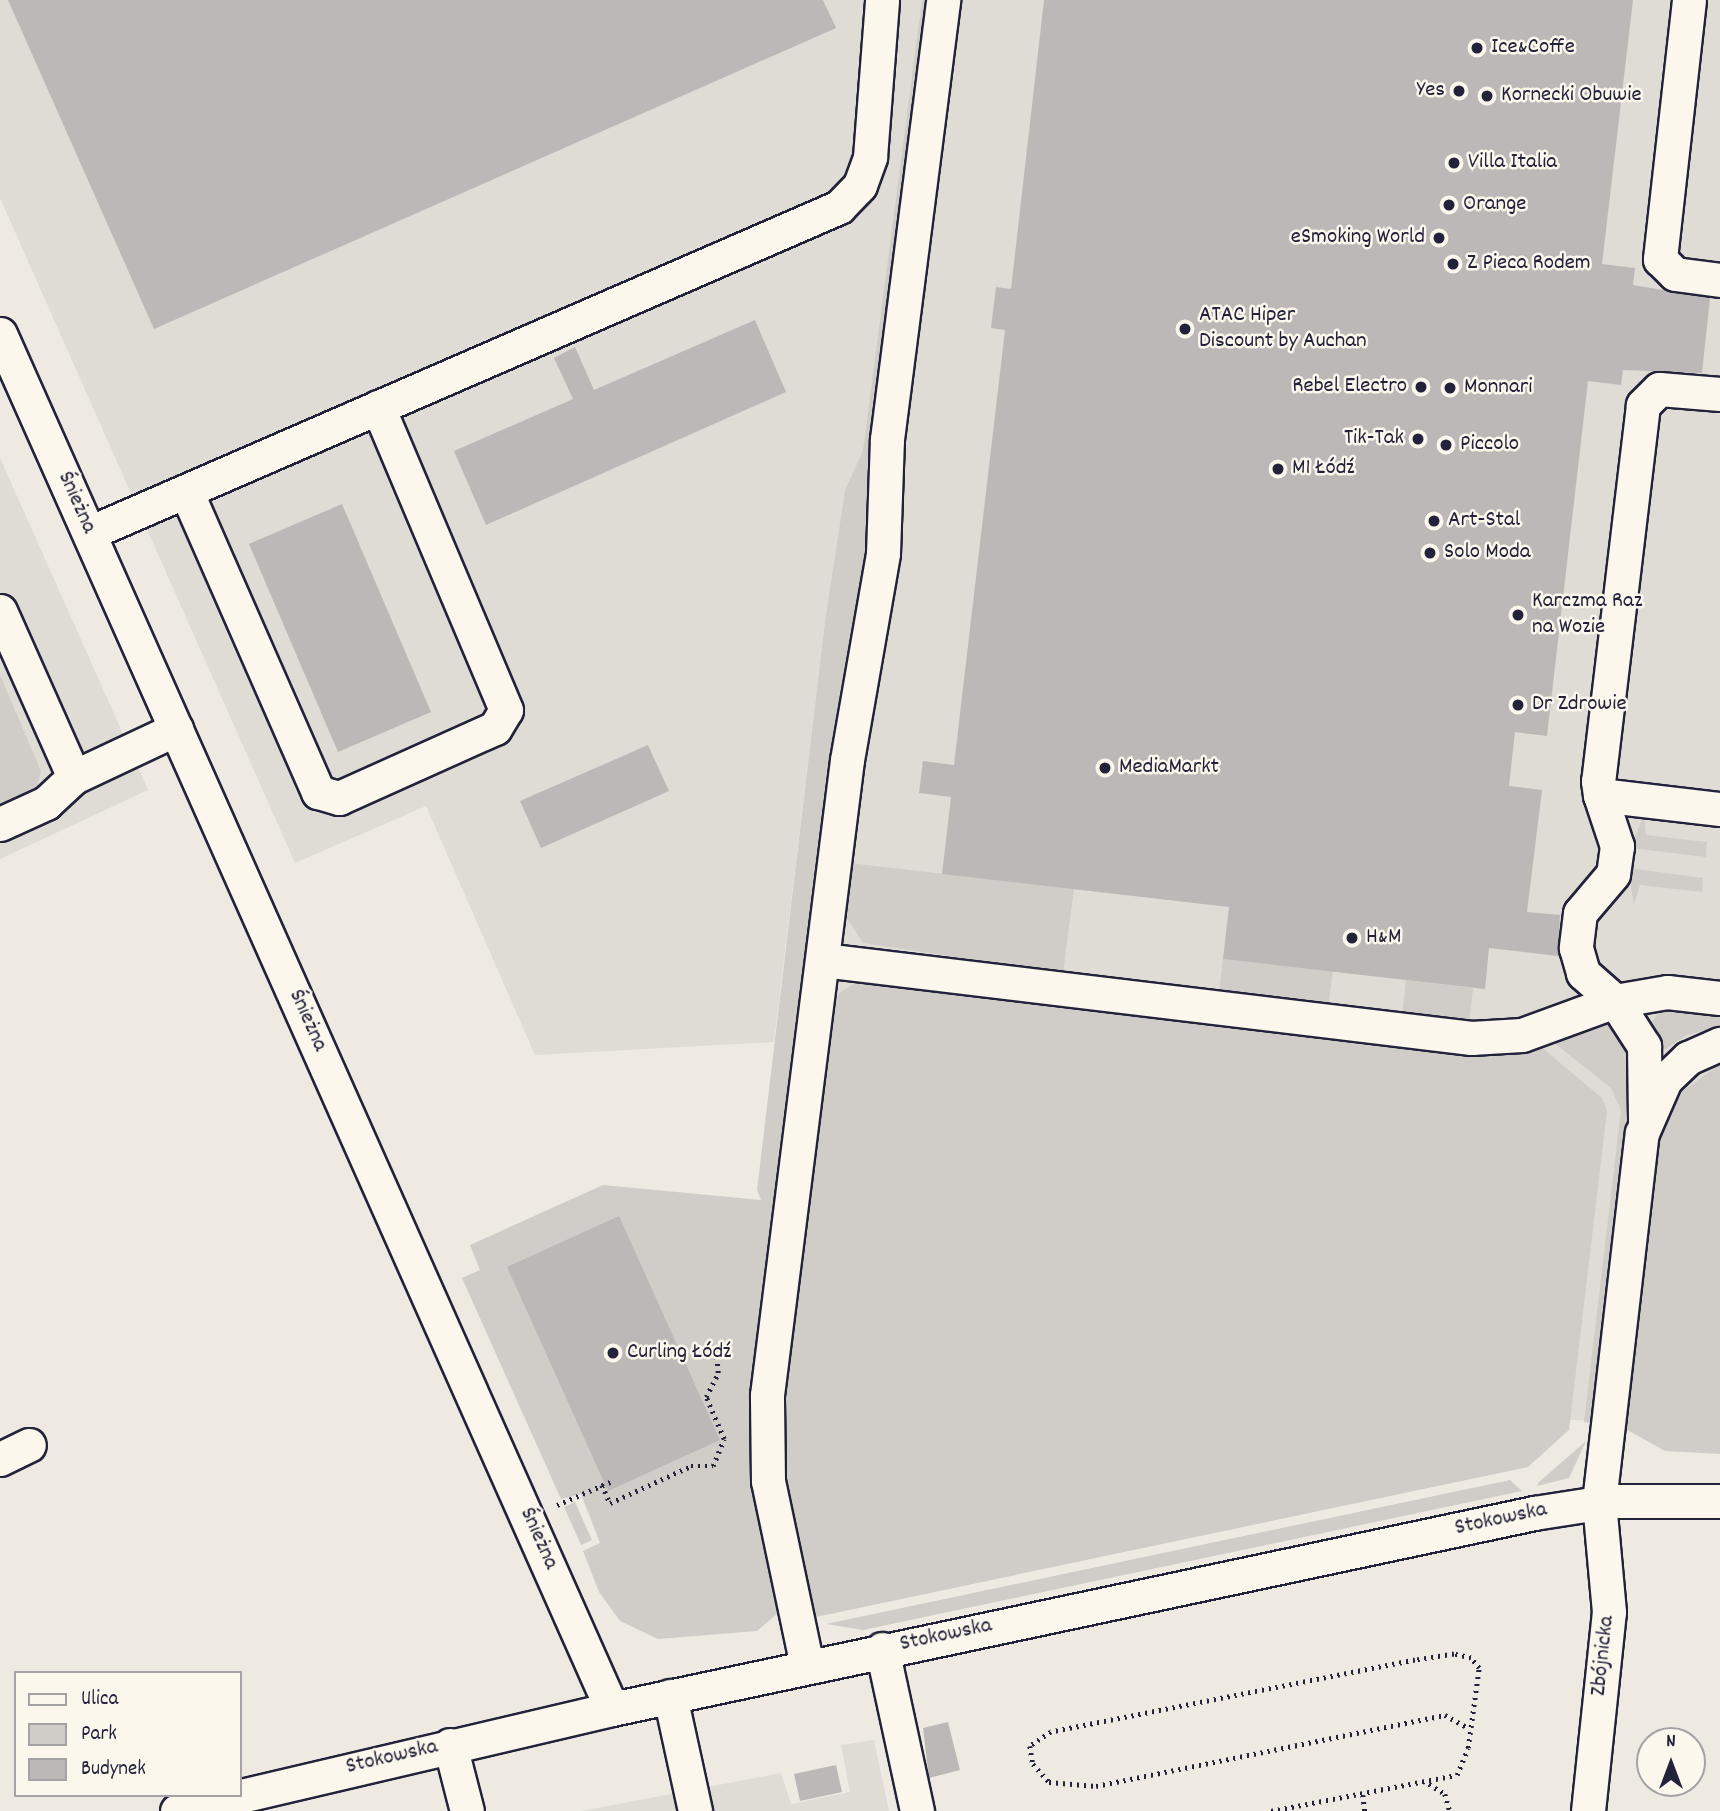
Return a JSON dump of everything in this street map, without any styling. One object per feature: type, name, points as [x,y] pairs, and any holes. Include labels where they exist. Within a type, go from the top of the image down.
[{"type":"street","points":[[89,533],[839,207],[860,185],[870,157],[882,0]]},
{"type":"street","points":[[807,1666],[773,1515],[765,1420],[847,760],[883,553],[887,439],[943,0]]},
{"type":"street","points":[[1689,0],[1660,259],[1675,274],[1720,280]]},
{"type":"street","name":"Śnieżna","points":[[0,334],[612,1709]]},
{"type":"street","points":[[1720,394],[1660,389],[1643,405],[1600,795],[1720,809]]},
{"type":"street","points":[[186,491],[318,792],[339,798],[495,728],[506,710],[379,407]]},
{"type":"street","points":[[0,612],[74,777]]},
{"type":"street","points":[[0,824],[46,803],[74,777],[176,729]]},
{"type":"street","name":"Zbójnicka","points":[[1588,1811],[1609,1612],[1599,1502],[1645,1120],[1644,1046],[1615,1001],[1583,973],[1576,957],[1580,913],[1614,867],[1617,838],[1600,795]]},
{"type":"street","points":[[823,960],[1471,1038],[1542,1030],[1615,1001],[1667,992],[1720,998]]},
{"type":"street","points":[[1645,1120],[1675,1069],[1720,1044]]},
{"type":"street","name":"Stokowska","points":[[242,1795],[450,1745],[882,1649],[1599,1502],[1720,1501]]},
{"type":"street","points":[[882,1649],[917,1811]]},
{"type":"street","points":[[670,1696],[695,1811]]},
{"type":"street","points":[[450,1745],[467,1811]]},
{"type":"street","name":"Stokowska","points":[[177,1811],[235,1797]]},
{"type":"path","points":[[602,1485],[610,1503],[691,1466],[713,1466],[724,1438],[705,1397],[718,1373],[716,1349]]},
{"type":"path","points":[[557,1505],[610,1482]]},
{"type":"path","points":[[1270,1811],[1428,1783],[1457,1775],[1468,1728],[1479,1668],[1454,1654],[1051,1732],[1030,1746],[1033,1764],[1049,1782],[1096,1786],[1445,1715],[1468,1728]]},
{"type":"path","points":[[1428,1783],[1446,1794],[1450,1811]]},
{"type":"path","points":[[1363,1795],[1365,1811]]},
{"type":"shaded area","points":[[0,0],[1720,0],[1720,1444],[1643,1424],[1560,1419],[1517,1456],[761,1616],[740,1510],[862,455],[845,490],[825,621],[774,1042],[535,1055],[426,806],[295,863],[0,198]]},
{"type":"shaded area","points":[[0,458],[148,790],[0,859]]},
{"type":"shaded area","points":[[874,1740],[889,1811],[582,1811],[781,1773],[791,1804],[850,1792],[841,1745]]},
{"type":"green space","points":[[922,0],[928,0],[870,531],[751,1410],[752,1473],[777,1614],[757,1631],[658,1639],[620,1621],[599,1592],[583,1551],[600,1543],[581,1494],[561,1499],[462,1278],[480,1270],[470,1245],[603,1185],[761,1200],[757,1190],[825,621],[845,490],[863,451]]},
{"type":"green space","points":[[0,675],[41,771],[36,791],[0,810]]},
{"type":"green space","points":[[1644,814],[1646,835],[1707,842],[1706,857],[1631,848]]},
{"type":"green space","points":[[849,863],[1074,889],[1063,973],[863,943],[844,914]]},
{"type":"green space","points":[[1628,868],[1703,878],[1702,892],[1640,885],[1634,905]]},
{"type":"green space","points":[[1223,959],[1333,971],[1328,1007],[1219,993]]},
{"type":"green space","points":[[860,980],[1473,1053],[1540,1046],[1602,1098],[1607,1111],[1569,1430],[1528,1467],[816,1617],[784,1488],[782,1401],[831,1009],[839,993]]},
{"type":"green space","points":[[1406,980],[1473,988],[1469,1024],[1402,1016]]},
{"type":"green space","points":[[1662,1007],[1720,1012],[1720,1025],[1685,1036],[1660,1053],[1650,1025]]},
{"type":"green space","points":[[1609,1018],[1630,1035],[1631,1102],[1591,1423],[1584,1422],[1621,1110],[1611,1088],[1553,1042]]},
{"type":"green space","points":[[1720,1064],[1720,1454],[1665,1451],[1620,1426],[1657,1136],[1683,1091]]},
{"type":"green space","points":[[1586,1441],[1569,1478],[1537,1486],[1539,1482]]},
{"type":"green space","points":[[1510,1480],[1522,1491],[863,1630],[826,1624]]},
{"type":"green space","points":[[575,1502],[592,1540],[581,1545],[564,1507]]},
{"type":"building","points":[[8,0],[823,0],[836,28],[154,329]]},
{"type":"building","name":"M1 Łódź","points":[[1044,0],[1633,0],[1602,264],[1635,268],[1633,285],[1710,298],[1702,373],[1623,370],[1621,385],[1588,381],[1547,736],[1515,732],[1509,786],[1542,790],[1527,912],[1560,915],[1558,956],[1489,948],[1485,989],[1223,959],[1229,907],[942,874],[951,797],[919,793],[923,761],[954,765],[1005,330],[991,328],[996,287],[1011,289]]},
{"type":"building","points":[[755,320],[786,392],[486,525],[454,451],[573,399],[554,358],[575,347],[594,390]]},
{"type":"building","points":[[342,504],[431,712],[338,752],[249,544]]},
{"type":"building","points":[[648,745],[669,791],[541,848],[520,801]]},
{"type":"building","name":"Curling Łódź","points":[[619,1216],[720,1440],[608,1491],[507,1267]]},
{"type":"building","points":[[948,1722],[960,1770],[929,1778],[923,1728]]},
{"type":"building","points":[[836,1765],[842,1792],[800,1801],[794,1774]]},
{"type":"place","name":"Ice&Coffe","points":[[1477,48]]},
{"type":"place","name":"Yes","points":[[1459,91]]},
{"type":"place","name":"Kornecki Obuwie","points":[[1487,96]]},
{"type":"place","name":"Villa Italia","points":[[1454,163]]},
{"type":"place","name":"Orange","points":[[1449,205]]},
{"type":"place","name":"eSmoking World","points":[[1439,238]]},
{"type":"place","name":"Z Pieca Rodem","points":[[1453,264]]},
{"type":"place","name":"ATAC Hiper Discount by Auchan","points":[[1185,329]]},
{"type":"place","name":"Rebel Electro","points":[[1421,387]]},
{"type":"place","name":"Monnari","points":[[1450,388]]},
{"type":"place","name":"Tik-Tak","points":[[1418,439]]},
{"type":"place","name":"Piccolo","points":[[1446,445]]},
{"type":"place","name":"M1 Łódź","points":[[1278,469]]},
{"type":"place","name":"Art-Stal","points":[[1434,521]]},
{"type":"place","name":"Solo Moda","points":[[1430,553]]},
{"type":"place","name":"Karczma Raz na Wozie","points":[[1518,615]]},
{"type":"place","name":"Dr Zdrowie","points":[[1518,705]]},
{"type":"place","name":"MediaMarkt","points":[[1105,768]]},
{"type":"place","name":"H&M","points":[[1352,938]]},
{"type":"place","name":"Curling Łódź","points":[[613,1353]]}]
